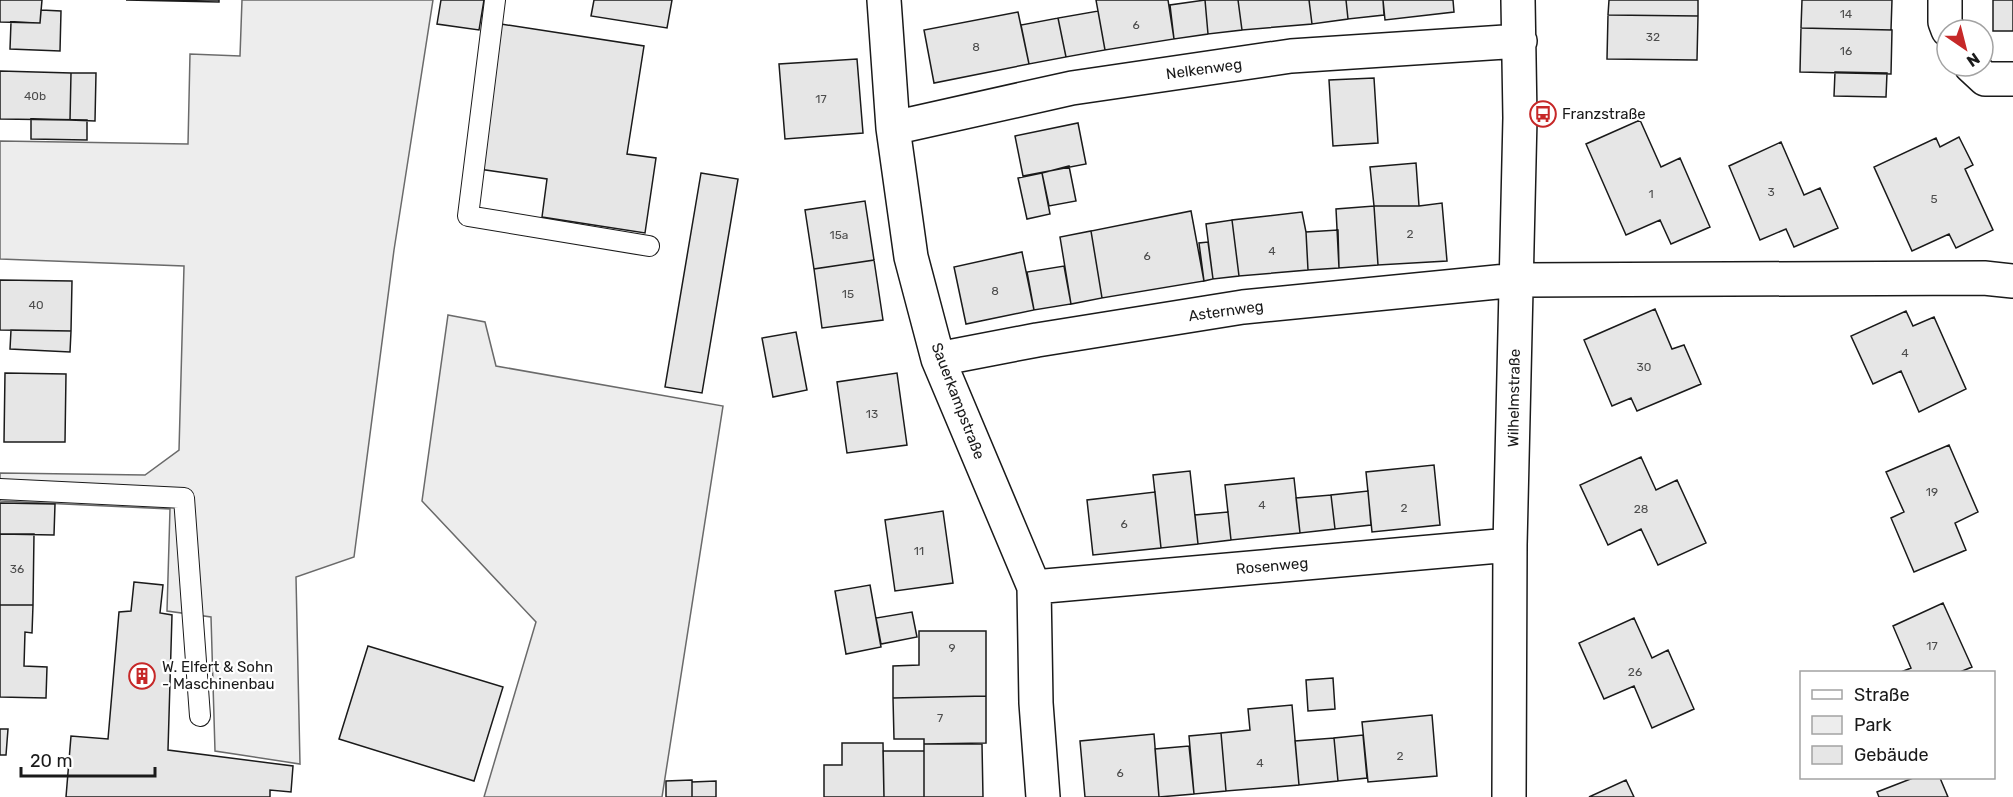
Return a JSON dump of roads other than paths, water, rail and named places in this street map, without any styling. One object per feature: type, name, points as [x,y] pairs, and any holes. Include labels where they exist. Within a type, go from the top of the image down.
[{"type":"street","name":"Sauerkampstraße","points":[[884,0],[893,128],[911,257],[938,359],[1034,587],[1036,703],[1043,797]]},
{"type":"street","name":"Wilhelmstraße","points":[[1509,797],[1510,545],[1520,41],[1518,0]]},
{"type":"street","points":[[1944,18],[1945,0]]},
{"type":"street","name":"Nelkenweg","points":[[893,128],[1072,88],[1291,56],[1520,41]]},
{"type":"street","points":[[1984,78],[2013,79]]},
{"type":"street","points":[[1516,280],[1983,278],[2013,281]]},
{"type":"street","name":"Asternweg","points":[[938,359],[1037,340],[1243,308],[1516,280]]},
{"type":"street","name":"Rosenweg","points":[[1034,587],[1510,545]]},
{"type":"lane","points":[[495,0],[468,216],[649,246]]},
{"type":"lane","points":[[0,489],[184,498],[200,716]]},
{"type":"place","name":"Franzstraße","points":[[1543,114]]},
{"type":"place","name":"W. Elfert & Sohn - Maschinenbau","points":[[142,676]]}]
